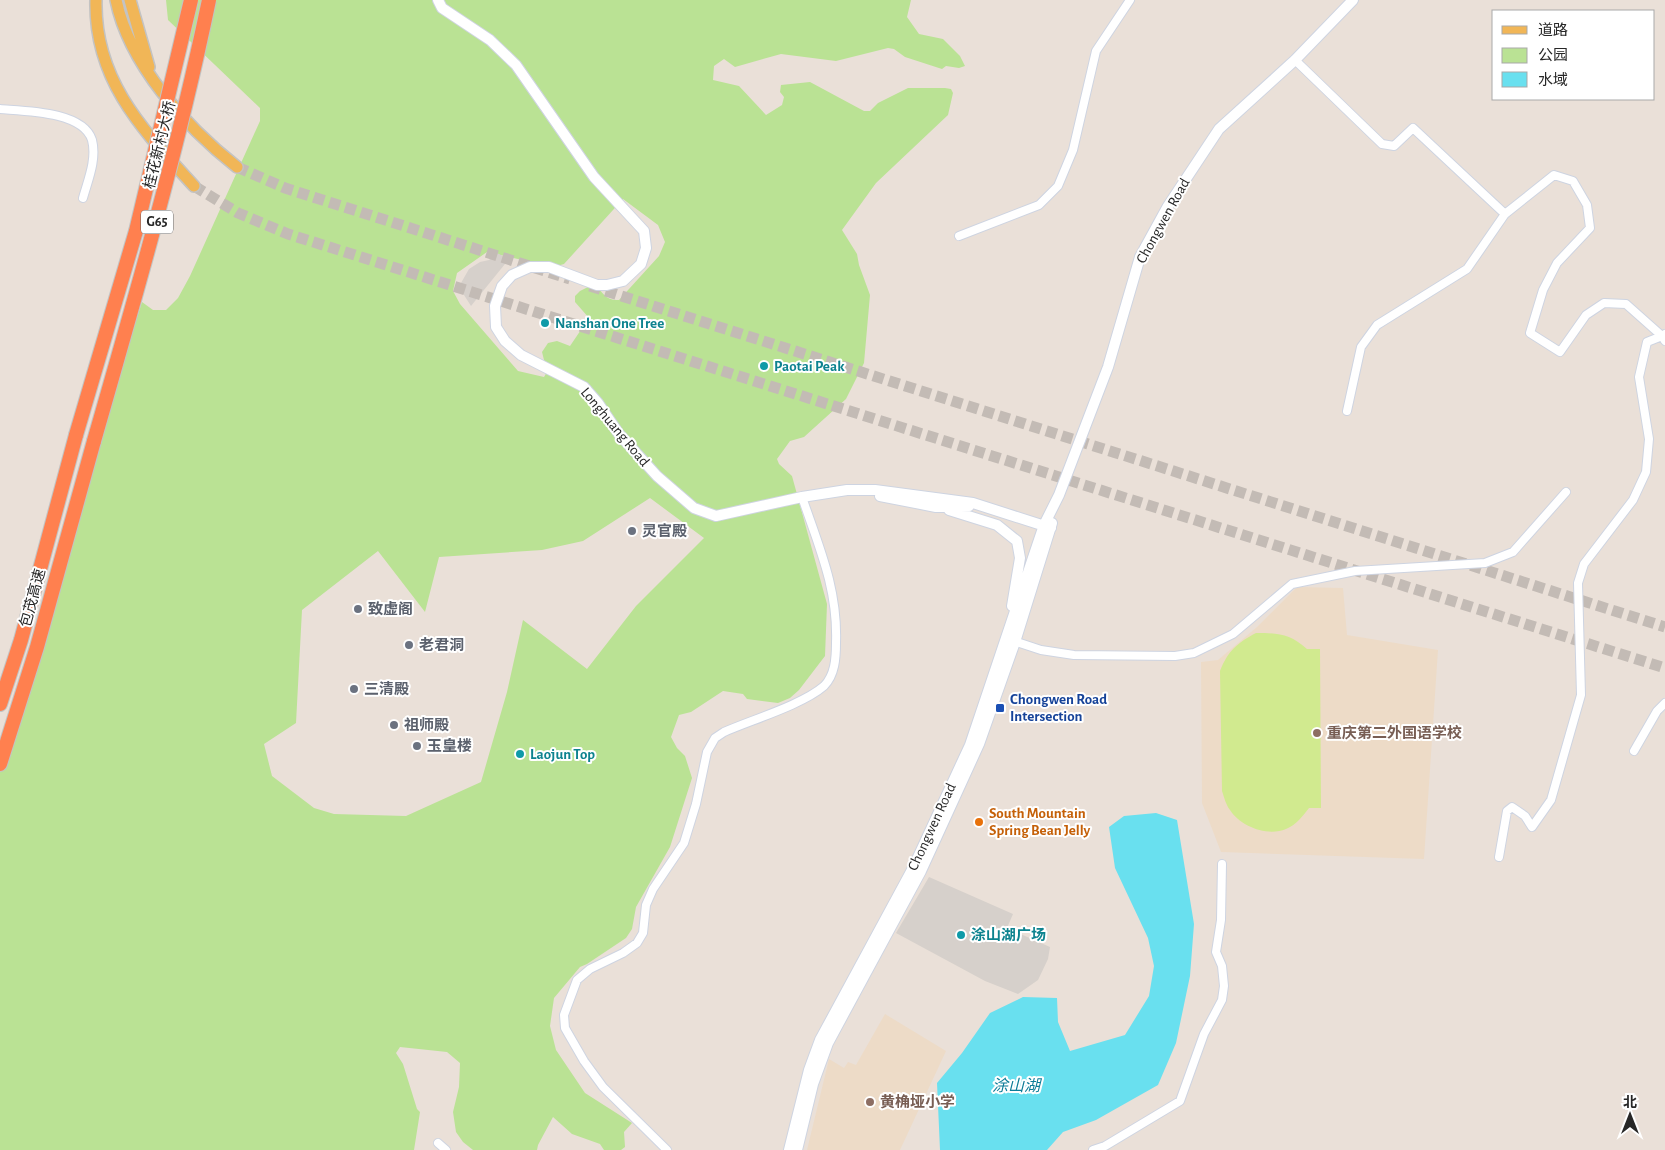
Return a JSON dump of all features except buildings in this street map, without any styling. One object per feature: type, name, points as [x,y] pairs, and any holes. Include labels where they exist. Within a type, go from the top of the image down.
[{"type":"highway","name":"桂花新村大桥","points":[[76,435],[136,231],[191,0]]},
{"type":"highway","name":"桂花新村大桥","points":[[94,441],[154,232],[190,89],[209,0]]},
{"type":"highway","name":"包茂高速","points":[[0,704],[21,640],[76,435]]},
{"type":"highway","name":"包茂高速","points":[[0,764],[37,647],[94,441]]},
{"type":"main road","points":[[96,0],[100,45],[117,91],[129,111],[194,186]]},
{"type":"main road","points":[[116,0],[127,37],[154,83],[220,154],[237,167]]},
{"type":"main road","points":[[130,0],[154,83]]},
{"type":"main road","name":"Longhuang Road","points":[[438,0],[442,8],[490,40],[516,65],[594,177],[644,231],[646,248],[641,264],[623,281],[607,285],[597,285],[549,267],[530,267],[512,275],[502,286],[494,316],[496,327],[505,341],[521,355],[584,387],[618,434],[657,476],[694,508],[716,516],[802,496],[856,489],[891,495],[936,507],[973,507],[1047,529]]},
{"type":"main road","name":"Chongwen Road","points":[[797,1150],[822,1057],[921,871],[979,744],[1047,529],[1108,367],[1140,257],[1159,223],[1219,129],[1295,60],[1353,0]]},
{"type":"main road","name":"Longhuang Road","points":[[891,495],[930,496],[974,503],[1047,529]]},
{"type":"main road","points":[[930,496],[940,501],[940,505],[936,507]]},
{"type":"main road","points":[[936,507],[997,525],[1017,541],[1020,558],[1011,640]]},
{"type":"main road","name":"Chongwen Road","points":[[789,1150],[809,1070],[820,1040],[917,860],[978,726],[1011,640]]},
{"type":"street","points":[[959,236],[1039,205],[1058,186],[1073,150],[1096,51],[1130,0]]},
{"type":"street","points":[[1295,60],[1382,144],[1394,146],[1413,128],[1505,214]]},
{"type":"street","points":[[0,109],[56,115],[80,125],[92,139],[93,162],[83,198]]},
{"type":"street","points":[[1347,411],[1360,347],[1377,325],[1467,269],[1505,214],[1554,175],[1573,181],[1588,205],[1590,228],[1557,263],[1543,290],[1530,333],[1560,352],[1586,315],[1604,303],[1611,303],[1626,304],[1664,337]]},
{"type":"street","points":[[1498,857],[1507,811],[1512,807],[1525,816],[1532,827],[1552,800],[1580,695],[1578,583],[1584,564],[1633,500],[1646,472],[1649,439],[1639,377],[1647,342],[1664,337]]},
{"type":"street","points":[[1011,640],[1057,653],[1175,656],[1209,648],[1233,634],[1292,584],[1355,571],[1484,562],[1513,552],[1566,492]]},
{"type":"street","points":[[667,1150],[603,1087],[584,1061],[565,1028],[564,1015],[577,980],[590,969],[623,953],[637,943],[643,933],[646,905],[684,842],[696,804],[707,752],[715,738],[724,732],[806,698],[825,684],[830,677],[836,654],[837,622],[834,592],[802,496]]},
{"type":"street","points":[[1634,751],[1657,711],[1665,702]]},
{"type":"street","points":[[1094,1150],[1105,1146],[1180,1101],[1204,1034],[1222,1000],[1224,986],[1222,966],[1216,952],[1221,920],[1222,864]]},
{"type":"street","points":[[438,1143],[446,1150]]},
{"type":"shaded area","points":[[497,253],[509,259],[471,306],[464,295],[461,283],[469,269],[480,262],[489,260]]},
{"type":"shaded area","name":"重庆第二外国语学校","points":[[1297,587],[1343,588],[1347,635],[1438,650],[1424,859],[1221,852],[1202,803],[1201,662],[1218,660],[1257,627]]},
{"type":"shaded area","name":"涂山湖广场","points":[[929,877],[1013,914],[1007,928],[1050,947],[1048,959],[1038,980],[1018,994],[985,981],[896,933]]},
{"type":"shaded area","name":"黄桷垭小学","points":[[885,1014],[946,1051],[900,1150],[807,1150],[829,1059],[844,1068],[848,1062],[856,1065]]},
{"type":"green space","points":[[166,0],[911,0],[907,17],[919,34],[943,39],[960,56],[965,66],[959,68],[946,66],[942,69],[905,57],[894,49],[888,48],[836,61],[781,54],[735,67],[724,59],[714,66],[713,80],[739,86],[766,115],[782,105],[784,97],[780,92],[781,85],[810,82],[864,111],[870,111],[878,103],[908,88],[945,88],[951,89],[953,93],[948,115],[876,183],[842,230],[857,254],[870,295],[864,363],[846,399],[804,437],[790,441],[777,459],[779,464],[792,476],[827,604],[825,656],[799,690],[790,698],[778,703],[747,699],[743,694],[723,691],[691,712],[679,715],[671,737],[677,748],[685,756],[692,778],[670,847],[636,907],[632,929],[626,938],[580,967],[554,998],[550,1026],[556,1050],[585,1093],[632,1123],[624,1132],[625,1147],[621,1150],[604,1150],[600,1144],[572,1134],[553,1117],[537,1150],[473,1150],[463,1142],[456,1132],[453,1112],[459,1087],[460,1063],[447,1052],[400,1047],[396,1053],[403,1064],[417,1109],[420,1112],[414,1150],[0,1150],[0,772],[84,483],[142,302],[153,310],[166,310],[178,298],[190,276],[260,121],[260,108],[168,20]],"holes":[[[623,199],[658,225],[665,242],[659,256],[619,300],[605,296],[596,283],[580,291],[575,296],[575,302],[589,318],[570,346],[557,341],[548,343],[542,352],[547,372],[544,377],[518,371],[460,304],[453,291],[457,273],[487,252],[553,267],[564,264]],[[650,498],[704,538],[636,606],[587,669],[523,620],[507,692],[481,782],[406,816],[334,814],[314,808],[272,776],[264,744],[296,723],[302,610],[378,551],[425,612],[439,557],[542,550],[583,541]]]},
{"type":"green space","points":[[1256,633],[1284,635],[1307,649],[1320,649],[1321,808],[1309,808],[1293,825],[1286,829],[1271,832],[1247,825],[1234,816],[1225,801],[1222,791],[1220,671],[1226,658],[1234,648],[1243,640]]},
{"type":"water","name":"涂山湖","points":[[1156,813],[1177,820],[1194,924],[1190,976],[1176,1043],[1158,1085],[1096,1120],[1063,1132],[1047,1150],[940,1150],[937,1083],[962,1053],[990,1013],[1023,997],[1057,998],[1058,1022],[1070,1051],[1125,1035],[1149,996],[1154,966],[1148,938],[1115,868],[1109,827],[1124,816]]},
{"type":"tunnel","points":[[237,167],[285,188],[570,279]]},
{"type":"tunnel","points":[[194,186],[238,213],[288,234],[1665,668]]},
{"type":"tunnel","points":[[590,286],[1665,627]]},
{"type":"place","name":"Nanshan One Tree","points":[[545,323]]},
{"type":"place","name":"Paotai Peak","points":[[764,366]]},
{"type":"place","name":"灵官殿","points":[[632,531]]},
{"type":"place","name":"致虚阁","points":[[358,609]]},
{"type":"place","name":"老君洞","points":[[409,645]]},
{"type":"place","name":"三清殿","points":[[354,689]]},
{"type":"place","name":"Chongwen Road Intersection","points":[[1000,708]]},
{"type":"place","name":"祖师殿","points":[[394,725]]},
{"type":"place","name":"重庆第二外国语学校","points":[[1317,733]]},
{"type":"place","name":"玉皇楼","points":[[417,746]]},
{"type":"place","name":"Laojun Top","points":[[520,754]]},
{"type":"place","name":"South Mountain Spring Bean Jelly","points":[[979,822]]},
{"type":"place","name":"涂山湖广场","points":[[961,935]]},
{"type":"place","name":"黄桷垭小学","points":[[870,1102]]}]
